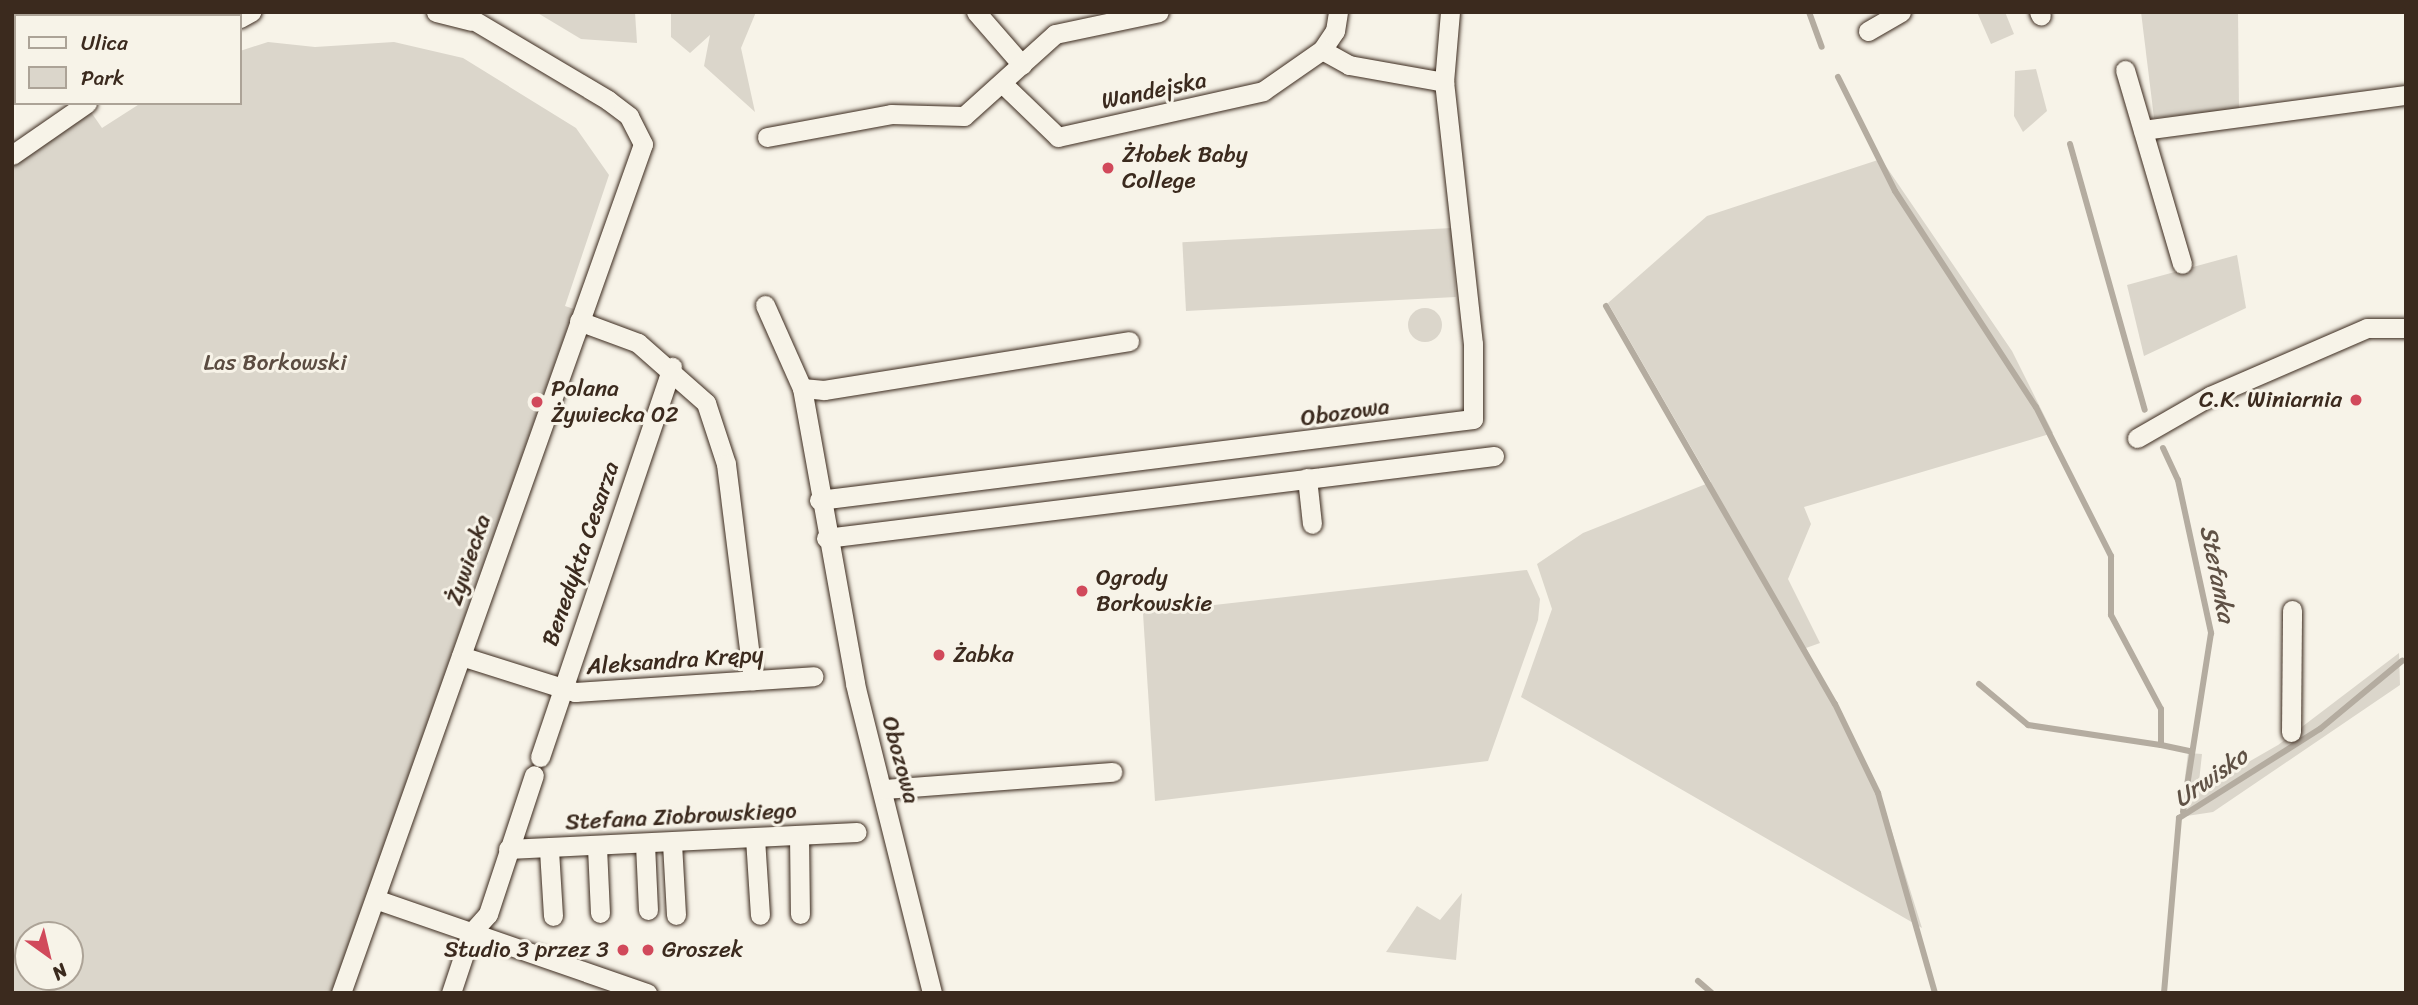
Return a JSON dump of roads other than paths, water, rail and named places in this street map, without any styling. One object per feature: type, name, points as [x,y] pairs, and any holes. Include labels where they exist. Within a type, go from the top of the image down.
[{"type":"street","points":[[436,12],[482,24]]},
{"type":"street","points":[[460,12],[482,24]]},
{"type":"street","points":[[976,12],[1021,65]]},
{"type":"street","points":[[767,137],[891,114],[960,118],[1004,85],[1021,65],[1055,34],[1158,12]]},
{"type":"street","name":"Wandejska","points":[[1004,85],[1058,137],[1263,92],[1322,50],[1335,31],[1338,12]]},
{"type":"street","name":"Obozowa","points":[[819,500],[1473,419],[1473,344],[1444,82],[1450,12]]},
{"type":"street","points":[[1868,31],[1901,12]]},
{"type":"street","name":"Żywiecka","points":[[341,993],[643,144],[629,116],[608,100],[482,24]]},
{"type":"street","points":[[1322,50],[1349,65],[1444,82]]},
{"type":"street","points":[[2125,70],[2182,264]]},
{"type":"street","points":[[2143,130],[2406,96]]},
{"type":"street","points":[[12,155],[84,105]]},
{"type":"street","name":"Obozowa","points":[[765,305],[802,388],[826,538],[932,993]]},
{"type":"street","points":[[579,321],[638,343],[672,367],[706,403],[726,464],[754,680]]},
{"type":"street","points":[[2137,438],[2210,396],[2367,328],[2406,328]]},
{"type":"street","points":[[802,388],[824,390],[1129,341]]},
{"type":"street","name":"Benedykta Cesarza","points":[[451,993],[471,933],[488,914],[560,689],[672,367]]},
{"type":"street","points":[[826,538],[1494,456]]},
{"type":"street","points":[[1307,478],[1312,524]]},
{"type":"street","points":[[2291,732],[2292,610]]},
{"type":"street","name":"Aleksandra Krępy","points":[[461,656],[560,689],[813,676]]},
{"type":"street","points":[[884,789],[1112,772]]},
{"type":"street","name":"Stefana Ziobrowskiego","points":[[508,849],[549,850],[857,832]]},
{"type":"street","points":[[799,835],[800,914]]},
{"type":"street","points":[[755,838],[760,915]]},
{"type":"street","points":[[673,843],[676,915]]},
{"type":"street","points":[[645,844],[648,910]]},
{"type":"street","points":[[597,847],[600,913]]},
{"type":"street","points":[[549,850],[553,916]]},
{"type":"street","points":[[374,899],[647,993]]},
{"type":"waterway","points":[[1809,12],[1822,47]]},
{"type":"waterway","points":[[1838,77],[1895,191],[2036,407],[2111,556],[2111,615],[2161,709],[2161,745],[2190,751]]},
{"type":"waterway","points":[[2070,144],[2145,410]]},
{"type":"waterway","points":[[1606,306],[1835,704],[1878,793],[1935,993]]},
{"type":"waterway","name":"Stefanka","points":[[2163,448],[2178,480],[2211,633],[2183,812]]},
{"type":"waterway","name":"Urwisko","points":[[2164,993],[2179,818],[2320,729],[2402,661]]},
{"type":"waterway","points":[[1979,684],[2028,725],[2161,745]]},
{"type":"waterway","points":[[1698,981],[1712,993]]},
{"type":"place","name":"Żłobek Baby College","points":[[1108,168]]},
{"type":"place","name":"C.K. Winiarnia","points":[[2356,400]]},
{"type":"place","name":"Polana Żywiecka 02","points":[[537,402]]},
{"type":"place","name":"Ogrody Borkowskie","points":[[1082,591]]},
{"type":"place","name":"Żabka","points":[[939,655]]},
{"type":"place","name":"Studio 3 przez 3","points":[[623,950]]},
{"type":"place","name":"Groszek","points":[[648,950]]},
{"type":"park label","name":"Las Borkowski","points":[[275,363]]}]
